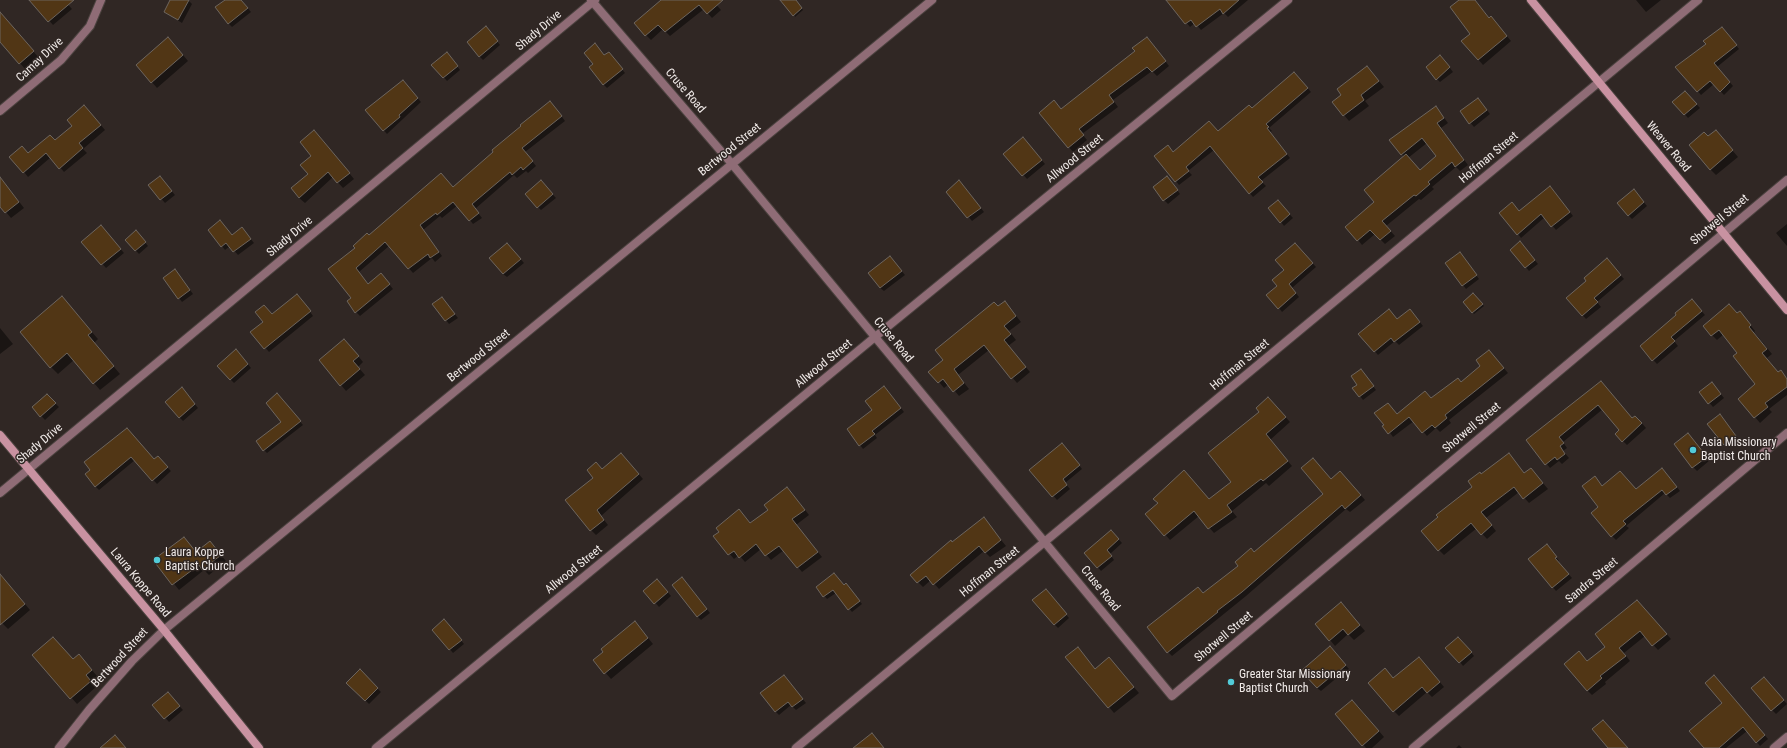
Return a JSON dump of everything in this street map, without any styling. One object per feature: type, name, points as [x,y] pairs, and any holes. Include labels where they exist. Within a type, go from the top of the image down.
[{"type":"street","name":"Camay Drive","points":[[0,111],[61,60],[90,26],[101,0]]},
{"type":"street","name":"Bertwood Street","points":[[60,748],[98,699],[132,661],[164,630],[932,0]]},
{"type":"street","name":"Allwood Street","points":[[376,748],[875,337],[1288,0]]},
{"type":"street","name":"Weaver Road","points":[[1531,0],[1787,310]]},
{"type":"street","name":"Hoffman Street","points":[[796,748],[1698,0]]},
{"type":"street","name":"Cruse Road","points":[[593,1],[732,164],[1172,696]]},
{"type":"street","name":"Shady Drive","points":[[0,493],[593,1]]},
{"type":"street","name":"Shotwell Street","points":[[1172,696],[1787,180]]},
{"type":"street","name":"Sandra Street","points":[[1412,748],[1787,433]]},
{"type":"street","name":"Laura Koppe Road","points":[[0,435],[164,630],[259,748]]},
{"type":"street","points":[[1774,748],[1787,737]]},
{"type":"building","points":[[29,0],[74,0],[48,22]]},
{"type":"building","points":[[170,0],[189,0],[178,20],[164,12]]},
{"type":"building","points":[[225,0],[241,0],[248,8],[228,24],[215,7]]},
{"type":"building","points":[[661,0],[723,0],[707,14],[699,5],[665,32],[658,25],[645,36],[634,23]]},
{"type":"building","points":[[780,0],[796,0],[802,8],[793,16]]},
{"type":"building","points":[[1166,0],[1239,0],[1223,14],[1220,9],[1196,27],[1191,20],[1185,24]]},
{"type":"building","points":[[1459,0],[1475,0],[1489,18],[1491,16],[1507,36],[1478,60],[1461,41],[1470,34],[1450,7]]},
{"type":"building","points":[[0,12],[34,51],[19,64],[0,42]]},
{"type":"building","points":[[486,26],[498,41],[479,57],[467,42]]},
{"type":"building","points":[[1722,27],[1737,45],[1714,63],[1730,82],[1720,92],[1710,81],[1697,92],[1675,67],[1706,44],[1703,41]]},
{"type":"building","points":[[168,37],[183,55],[151,83],[136,65]]},
{"type":"building","points":[[1147,37],[1166,61],[1152,72],[1147,67],[1109,95],[1114,102],[1079,129],[1084,135],[1068,148],[1039,113],[1054,100],[1061,109],[1135,51],[1132,48]]},
{"type":"building","points":[[595,43],[604,55],[609,52],[623,69],[603,85],[589,67],[593,64],[584,53]]},
{"type":"building","points":[[447,52],[458,66],[443,78],[431,65]]},
{"type":"building","points":[[1440,55],[1450,67],[1436,80],[1426,67]]},
{"type":"building","points":[[1367,66],[1379,81],[1361,95],[1364,100],[1343,116],[1332,102],[1341,95],[1337,89]]},
{"type":"building","points":[[1294,72],[1308,88],[1266,124],[1269,127],[1267,128],[1287,154],[1258,177],[1263,182],[1249,194],[1210,146],[1186,167],[1189,171],[1175,182],[1154,156],[1168,145],[1173,152],[1209,121],[1218,131],[1249,105],[1252,108]]},
{"type":"building","points":[[403,80],[418,98],[399,115],[400,117],[383,131],[365,110]]},
{"type":"building","points":[[1685,91],[1697,104],[1684,115],[1672,102]]},
{"type":"building","points":[[1478,98],[1487,110],[1469,124],[1460,111]]},
{"type":"building","points":[[550,101],[562,116],[522,148],[533,161],[523,170],[521,167],[512,175],[510,172],[472,204],[479,213],[469,221],[453,202],[437,215],[436,213],[420,225],[439,252],[430,258],[428,254],[408,269],[385,242],[356,268],[368,284],[381,273],[390,284],[355,313],[347,301],[351,298],[328,269],[355,248],[353,246],[367,233],[369,235],[441,173],[453,187],[493,152],[492,150],[521,126],[520,125]]},
{"type":"building","points":[[84,105],[101,125],[79,143],[83,148],[59,169],[46,153],[23,173],[9,157],[22,146],[28,153],[50,135],[55,140],[72,126],[67,120]]},
{"type":"building","points":[[1436,106],[1444,118],[1437,123],[1464,160],[1455,167],[1452,162],[1428,182],[1430,184],[1416,196],[1414,195],[1382,221],[1391,231],[1380,240],[1370,230],[1357,241],[1345,227],[1374,202],[1364,190],[1406,154],[1420,170],[1436,156],[1422,138],[1401,155],[1389,140]]},
{"type":"building","points":[[314,130],[350,173],[337,183],[328,172],[299,198],[291,188],[308,174],[300,165],[311,156],[300,142]]},
{"type":"building","points":[[1716,130],[1733,150],[1710,170],[1689,145],[1704,132],[1708,136]]},
{"type":"building","points":[[1023,137],[1042,160],[1022,176],[1003,154]]},
{"type":"building","points":[[160,176],[172,191],[160,200],[148,185]]},
{"type":"building","points":[[1167,176],[1178,190],[1163,201],[1153,187]]},
{"type":"building","points":[[0,177],[19,202],[5,213],[0,207]]},
{"type":"building","points":[[541,180],[553,194],[537,208],[525,194]]},
{"type":"building","points":[[959,180],[981,208],[967,218],[946,192]]},
{"type":"building","points":[[1550,186],[1570,212],[1551,227],[1541,214],[1517,235],[1499,213],[1512,202],[1519,211]]},
{"type":"building","points":[[1634,189],[1644,202],[1628,216],[1617,203]]},
{"type":"building","points":[[1278,200],[1290,214],[1280,223],[1268,208]]},
{"type":"building","points":[[220,220],[232,235],[242,227],[251,239],[233,252],[226,243],[221,247],[208,230]]},
{"type":"building","points":[[101,225],[121,249],[101,265],[81,242]]},
{"type":"building","points":[[136,230],[146,242],[135,251],[125,240]]},
{"type":"building","points":[[1520,241],[1535,260],[1525,268],[1510,250]]},
{"type":"building","points":[[507,243],[521,259],[503,274],[489,258]]},
{"type":"building","points":[[1295,243],[1313,263],[1289,284],[1296,293],[1278,309],[1266,295],[1277,286],[1272,280],[1284,270],[1275,260]]},
{"type":"building","points":[[1460,252],[1477,275],[1462,286],[1445,263]]},
{"type":"building","points":[[890,256],[902,271],[880,288],[868,273]]},
{"type":"building","points":[[1607,258],[1621,275],[1594,298],[1598,302],[1582,316],[1566,298],[1586,281],[1584,278]]},
{"type":"building","points":[[175,269],[190,290],[178,299],[163,278]]},
{"type":"building","points":[[1473,293],[1483,304],[1472,313],[1463,302]]},
{"type":"building","points":[[297,294],[311,311],[264,349],[250,332],[263,322],[255,312],[264,305],[272,314]]},
{"type":"building","points":[[62,296],[92,332],[88,335],[114,366],[93,384],[67,353],[50,368],[20,332]]},
{"type":"building","points":[[442,297],[455,314],[445,321],[432,304]]},
{"type":"building","points":[[1692,299],[1702,311],[1671,337],[1675,341],[1652,361],[1640,346]]},
{"type":"building","points":[[1005,301],[1016,316],[1004,326],[1011,334],[1004,340],[1026,367],[1011,379],[984,345],[954,369],[964,383],[953,392],[943,379],[938,383],[928,372],[943,360],[935,350],[994,302],[998,306]]},
{"type":"building","points":[[1729,304],[1737,313],[1740,311],[1751,325],[1749,327],[1767,349],[1762,353],[1778,372],[1781,370],[1787,379],[1787,387],[1765,403],[1768,407],[1754,418],[1738,399],[1755,384],[1733,356],[1737,353],[1719,330],[1711,336],[1703,326]]},
{"type":"building","points":[[1389,309],[1397,319],[1410,309],[1420,322],[1394,342],[1391,338],[1374,352],[1358,334]]},
{"type":"building","points":[[344,339],[359,356],[353,361],[360,369],[340,386],[319,360]]},
{"type":"building","points":[[236,349],[248,364],[230,380],[217,366]]},
{"type":"building","points":[[1489,350],[1504,368],[1445,415],[1447,418],[1435,428],[1432,425],[1422,433],[1409,417],[1388,434],[1382,426],[1384,425],[1374,413],[1388,403],[1397,414],[1425,391],[1431,398],[1458,378],[1461,382],[1480,366],[1476,360]]},
{"type":"building","points":[[1361,369],[1374,386],[1359,397],[1352,388],[1357,385],[1351,376]]},
{"type":"building","points":[[1601,381],[1632,418],[1635,416],[1642,423],[1622,442],[1615,434],[1619,430],[1598,405],[1559,437],[1564,443],[1560,446],[1565,454],[1557,460],[1555,457],[1545,465],[1526,440]]},
{"type":"building","points":[[1712,382],[1721,394],[1708,404],[1699,392]]},
{"type":"building","points":[[884,386],[901,408],[872,431],[875,434],[859,446],[847,429],[872,410],[865,401]]},
{"type":"building","points":[[182,387],[195,404],[179,418],[165,402]]},
{"type":"building","points":[[277,393],[301,421],[263,451],[256,441],[281,422],[266,403]]},
{"type":"building","points":[[47,394],[56,403],[40,417],[32,407]]},
{"type":"building","points":[[1268,397],[1286,417],[1266,434],[1288,461],[1263,481],[1261,479],[1227,505],[1232,512],[1208,529],[1194,511],[1164,536],[1145,514],[1158,503],[1153,499],[1184,470],[1209,499],[1231,482],[1208,453],[1259,412],[1256,408]]},
{"type":"building","points":[[1720,414],[1736,436],[1724,445],[1707,424]]},
{"type":"building","points":[[127,428],[154,459],[158,456],[168,467],[152,481],[131,457],[95,487],[85,474],[90,470],[84,462]]},
{"type":"building","points":[[1688,433],[1707,457],[1692,468],[1674,444]]},
{"type":"building","points":[[1062,443],[1080,465],[1063,479],[1067,485],[1052,497],[1029,470]]},
{"type":"building","points":[[621,453],[639,474],[597,510],[604,520],[590,531],[565,500],[593,478],[587,470],[596,462],[602,469]]},
{"type":"building","points":[[1509,453],[1524,473],[1531,468],[1543,483],[1523,499],[1514,487],[1481,512],[1492,525],[1481,535],[1471,523],[1438,551],[1421,531],[1438,517],[1436,515],[1472,487],[1468,481],[1480,472],[1481,474]]},
{"type":"building","points":[[1313,458],[1331,479],[1340,471],[1361,495],[1345,509],[1342,505],[1242,592],[1167,653],[1147,627],[1198,587],[1203,593],[1238,566],[1235,562],[1251,548],[1254,552],[1323,494],[1301,468]]},
{"type":"building","points":[[1662,468],[1677,487],[1666,495],[1662,490],[1623,521],[1626,524],[1611,537],[1591,513],[1598,507],[1582,486],[1595,476],[1602,486],[1620,471],[1636,489]]},
{"type":"building","points":[[787,487],[805,510],[792,519],[818,552],[797,568],[779,546],[765,556],[756,544],[739,558],[734,551],[728,555],[713,536],[719,532],[716,528],[739,509],[750,523],[768,510],[764,505]]},
{"type":"building","points":[[984,517],[1001,540],[985,553],[979,546],[933,585],[926,576],[917,583],[910,575],[951,540],[952,542]]},
{"type":"building","points":[[1111,530],[1119,539],[1107,550],[1112,556],[1097,568],[1084,553]]},
{"type":"building","points":[[184,537],[196,552],[210,541],[221,555],[202,570],[199,565],[172,585],[153,560]]},
{"type":"building","points":[[1547,544],[1557,557],[1555,558],[1569,574],[1552,588],[1528,559]]},
{"type":"building","points":[[834,573],[844,585],[846,583],[860,601],[848,610],[833,590],[823,597],[816,587]]},
{"type":"building","points":[[0,574],[25,604],[0,625]]},
{"type":"building","points":[[682,577],[707,609],[697,617],[672,585]]},
{"type":"building","points":[[657,579],[668,592],[654,604],[643,591]]},
{"type":"building","points":[[1046,589],[1067,614],[1054,625],[1032,600]]},
{"type":"building","points":[[1637,600],[1667,634],[1652,646],[1640,631],[1619,648],[1626,656],[1600,676],[1602,678],[1587,691],[1564,664],[1579,651],[1587,661],[1605,647],[1595,634]]},
{"type":"building","points":[[1341,602],[1360,625],[1348,635],[1343,629],[1329,641],[1315,624]]},
{"type":"building","points":[[444,619],[462,640],[449,650],[432,630]]},
{"type":"building","points":[[635,621],[648,638],[604,674],[593,660],[603,652],[601,649]]},
{"type":"building","points":[[53,637],[73,659],[79,654],[92,670],[86,675],[91,681],[70,699],[32,655]]},
{"type":"building","points":[[1458,637],[1472,652],[1459,663],[1445,648]]},
{"type":"building","points":[[1330,646],[1346,665],[1317,688],[1301,671]]},
{"type":"building","points":[[1078,647],[1095,669],[1109,657],[1134,687],[1108,708],[1065,657]]},
{"type":"building","points":[[1419,657],[1440,682],[1427,693],[1422,687],[1393,712],[1368,683],[1385,668],[1393,678]]},
{"type":"building","points":[[360,669],[378,688],[365,701],[346,683]]},
{"type":"building","points":[[784,675],[803,699],[792,707],[788,702],[775,712],[760,693]]},
{"type":"building","points":[[1714,675],[1765,735],[1756,743],[1743,727],[1719,748],[1704,748],[1689,731],[1722,703],[1705,683]]},
{"type":"building","points":[[1764,677],[1784,700],[1771,711],[1751,688]]},
{"type":"building","points":[[168,692],[180,706],[164,719],[152,705]]},
{"type":"building","points":[[1352,700],[1379,731],[1362,746],[1335,714]]},
{"type":"building","points":[[1603,720],[1628,748],[1608,748],[1592,729]]},
{"type":"building","points":[[872,733],[884,748],[853,748]]},
{"type":"building","points":[[115,735],[126,748],[100,748]]},
{"type":"place","name":"Asia Missionary Baptist Church","points":[[1693,450]]},
{"type":"place","name":"Laura Koppe Baptist Church","points":[[157,560]]},
{"type":"place","name":"Greater Star Missionary Baptist Church","points":[[1231,682]]}]
